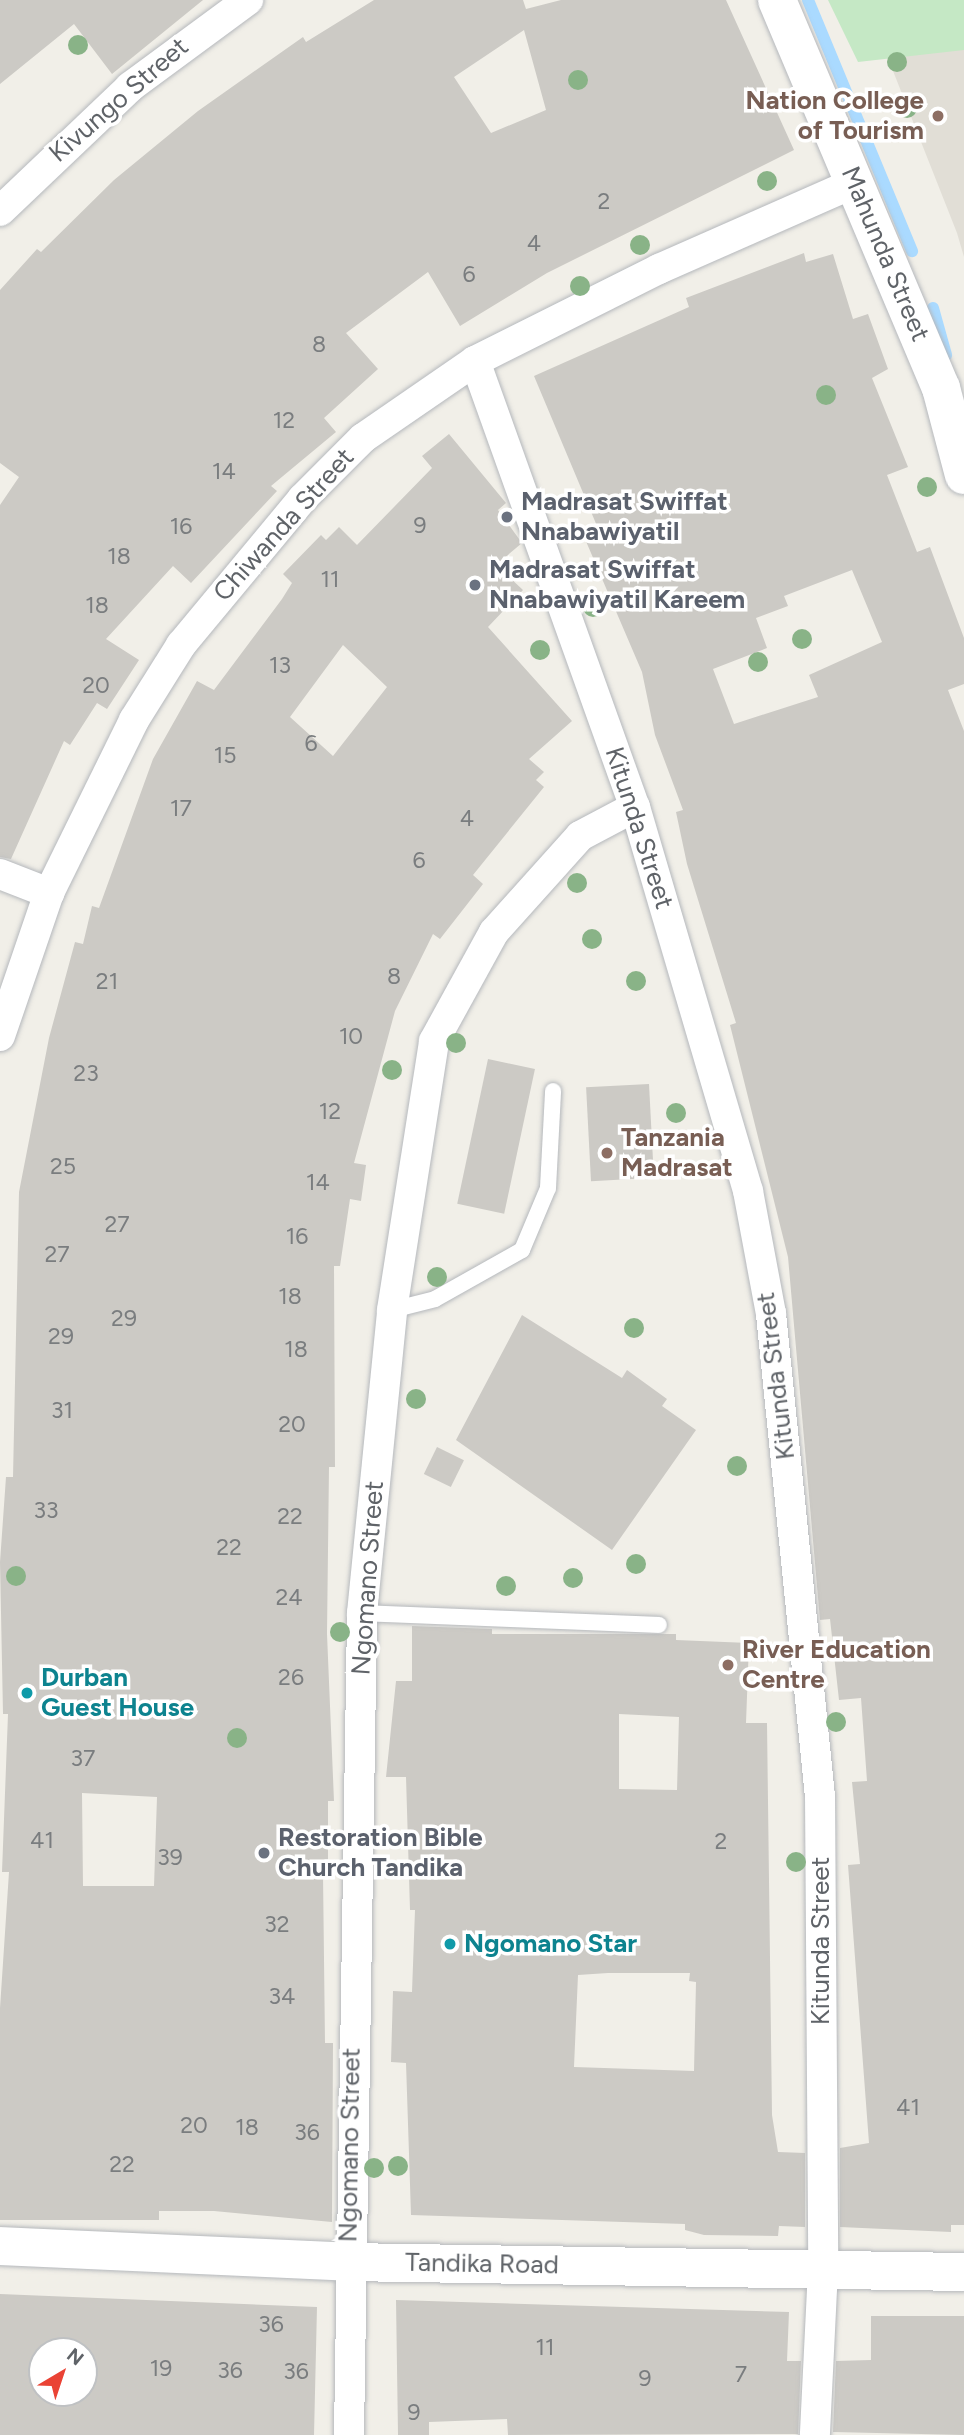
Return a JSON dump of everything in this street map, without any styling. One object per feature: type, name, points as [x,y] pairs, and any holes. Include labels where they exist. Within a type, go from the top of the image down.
[{"type":"street","name":"Kivungo Street","points":[[0,211],[130,87],[248,0]]},
{"type":"street","name":"Mahunda Street","points":[[777,0],[941,388],[964,475]]},
{"type":"street","name":"Chiwanda Street","points":[[0,1036],[49,893],[134,720],[244,563],[363,438],[475,361],[659,269],[856,182]]},
{"type":"street","name":"Kitunda Street","points":[[475,361],[635,807],[748,1191],[771,1314],[820,1795],[823,2269],[815,2435]]},
{"type":"street","name":"Ngomano Street","points":[[349,2435],[348,2262],[362,1613],[392,1310],[433,1041],[494,932],[580,836],[635,807]]},
{"type":"street","points":[[0,874],[49,893]]},
{"type":"street","name":"Tandika Road","points":[[0,2246],[348,2262],[964,2272]]},
{"type":"lane","points":[[392,1310],[435,1299],[522,1250],[548,1188],[553,1091]]},
{"type":"lane","points":[[362,1613],[659,1625]]},
{"type":"shaded area","name":"Nation College of Tourism","points":[[865,0],[964,0],[964,257],[957,233]]},
{"type":"green space","points":[[828,0],[964,0],[964,50],[858,62]]},
{"type":"building","points":[[0,0],[203,0],[112,74],[74,24],[0,84]]},
{"type":"building","points":[[374,0],[523,0],[526,9],[561,0],[726,0],[794,150],[547,273],[460,326],[428,272],[346,333],[378,369],[324,418],[336,432],[271,486],[277,491],[191,583],[173,566],[106,639],[139,660],[107,709],[97,703],[70,745],[64,741],[11,859],[0,857],[0,505],[19,477],[0,463],[0,290],[37,249],[41,252],[114,180],[198,111],[303,37],[306,42]],"holes":[[[524,30],[546,110],[491,133],[454,77]]]},
{"type":"building","points":[[804,253],[806,262],[833,254],[853,319],[868,314],[888,369],[872,378],[908,467],[887,475],[917,552],[930,547],[964,638],[964,684],[948,690],[964,731],[964,2225],[951,2225],[951,2232],[840,2227],[840,2148],[869,2143],[848,1865],[860,1864],[852,1782],[867,1781],[861,1698],[839,1700],[830,1619],[820,1620],[788,1257],[730,1025],[736,1023],[687,864],[676,812],[683,810],[655,735],[642,672],[582,532],[597,526],[534,376],[689,307],[686,298]],"holes":[[[852,570],[882,642],[809,675],[818,697],[734,724],[713,669],[767,648],[756,618],[788,606],[784,596]]]},
{"type":"building","points":[[449,434],[506,503],[498,510],[522,543],[496,565],[523,590],[488,627],[572,721],[529,759],[544,772],[536,780],[544,787],[473,875],[483,884],[440,939],[433,934],[395,1011],[354,1163],[366,1165],[361,1201],[350,1199],[340,1266],[334,1266],[335,1467],[329,1467],[327,1634],[334,1801],[328,1801],[328,1874],[323,1874],[325,2043],[333,2043],[332,2222],[214,2211],[159,2211],[159,2220],[0,2220],[0,2008],[9,1872],[2,1872],[8,1714],[3,1714],[0,1562],[6,1477],[13,1477],[19,1192],[49,1038],[75,942],[83,944],[92,906],[99,908],[153,759],[197,681],[214,690],[292,583],[283,574],[321,535],[326,540],[339,527],[357,545],[432,468],[422,456]],"holes":[[[343,645],[387,687],[333,756],[290,717]],[[82,1793],[157,1797],[154,1886],[83,1886]]]},
{"type":"building","points":[[488,1059],[535,1069],[504,1214],[457,1204]]},
{"type":"building","points":[[649,1084],[654,1178],[591,1181],[586,1087]]},
{"type":"building","points":[[522,1315],[622,1378],[627,1370],[667,1399],[662,1406],[696,1430],[612,1550],[456,1440]]},
{"type":"building","points":[[437,1447],[464,1460],[451,1487],[424,1474]]},
{"type":"building","points":[[412,1626],[492,1629],[492,1634],[676,1634],[676,1640],[749,1643],[746,1723],[767,1723],[772,2115],[778,2152],[805,2153],[805,2227],[779,2226],[778,2236],[704,2235],[685,2230],[685,2224],[411,2215],[406,2063],[391,2062],[393,1991],[412,1992],[415,1910],[410,1910],[406,1777],[386,1777],[396,1681],[412,1681]],"holes":[[[619,1714],[679,1717],[677,1790],[619,1789]],[[690,1973],[689,1981],[696,1982],[694,2071],[574,2067],[578,1975]]]},
{"type":"building","points":[[0,2294],[317,2307],[314,2435],[0,2435]]},
{"type":"building","points":[[396,2300],[789,2312],[787,2361],[801,2361],[798,2434],[508,2435],[507,2419],[429,2422],[429,2435],[398,2435]]},
{"type":"building","points":[[871,2316],[964,2316],[964,2435],[833,2432],[836,2361],[871,2360]]},
{"type":"waterway","points":[[808,0],[912,251]]},
{"type":"waterway","points":[[933,308],[946,355]]},
{"type":"place","name":"Nation College of Tourism","points":[[938,116]]},
{"type":"place","name":"Madrasat Swiffat Nnabawiyatil","points":[[507,517]]},
{"type":"place","name":"Madrasat Swiffat Nnabawiyatil Kareem","points":[[475,585]]},
{"type":"place","name":"Tanzania Madrasat","points":[[607,1153]]},
{"type":"place","name":"River Education Centre","points":[[728,1665]]},
{"type":"place","name":"Durban Guest House","points":[[27,1693]]},
{"type":"place","name":"Restoration Bible Church Tandika","points":[[264,1853]]},
{"type":"place","name":"Ngomano Star","points":[[450,1944]]}]
